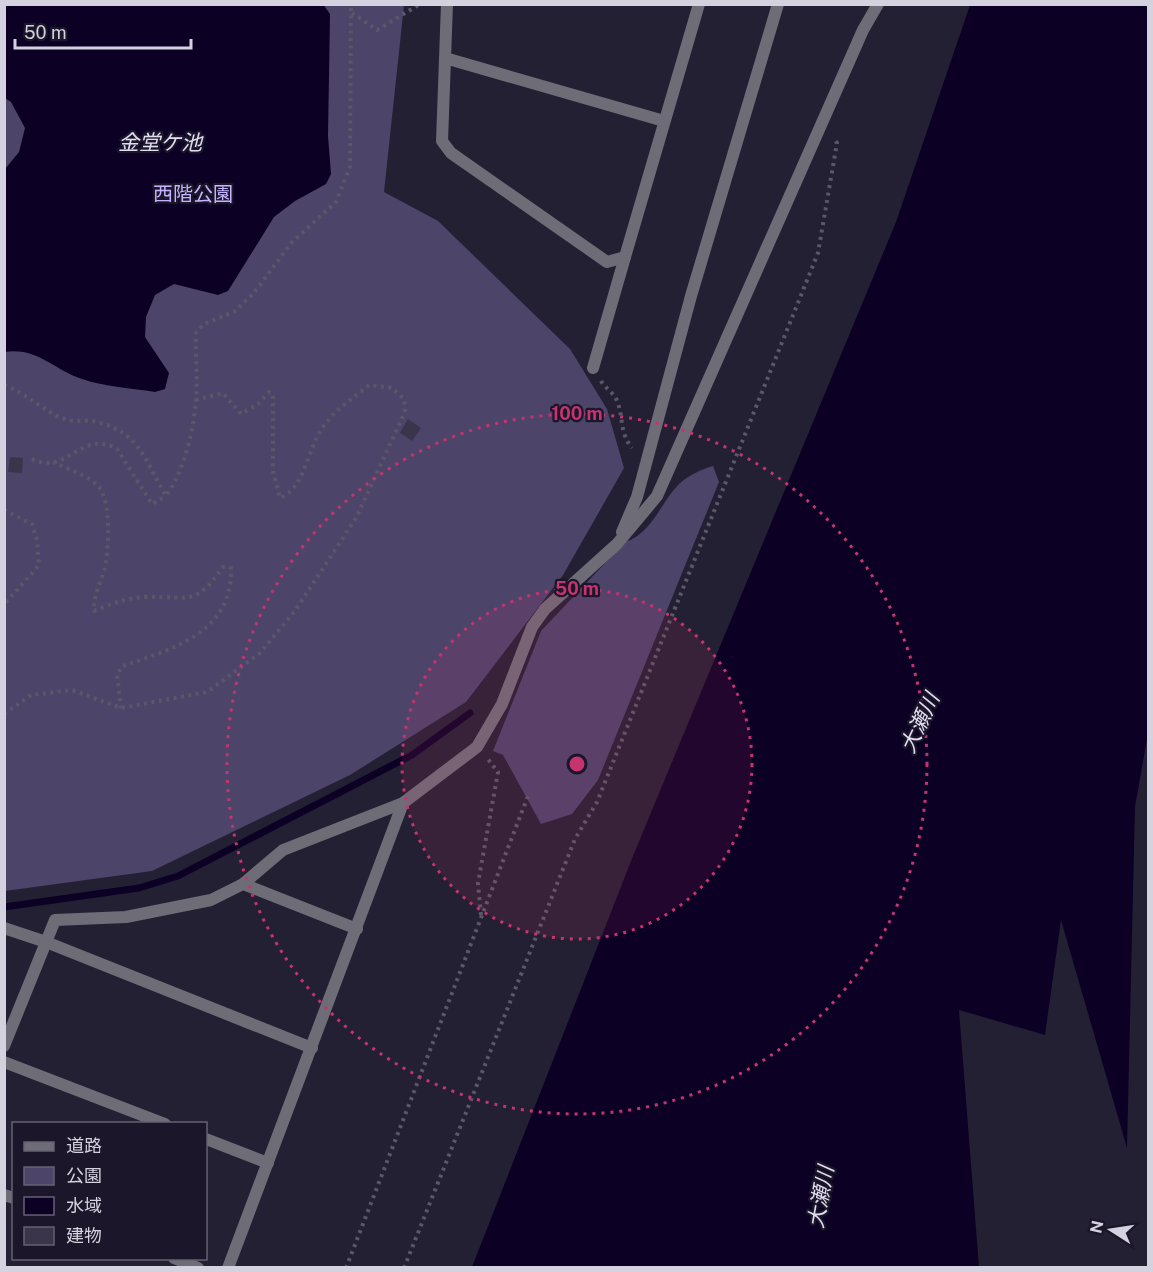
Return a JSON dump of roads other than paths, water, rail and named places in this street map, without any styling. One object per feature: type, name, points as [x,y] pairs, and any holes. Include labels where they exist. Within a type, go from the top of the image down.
[{"type":"street","points":[[447,4],[442,141],[451,153],[607,262],[625,257]]},
{"type":"street","points":[[593,368],[699,4]]},
{"type":"street","points":[[617,544],[637,497],[691,296],[778,4]]},
{"type":"street","points":[[4,1046],[55,920],[126,917],[211,900],[243,884],[283,850],[403,803],[477,747],[502,704],[531,627],[544,609],[617,544],[657,496],[863,30],[878,4]]},
{"type":"street","points":[[445,58],[664,121]]},
{"type":"street","points":[[228,1268],[403,803]]},
{"type":"street","points":[[243,884],[357,929]]},
{"type":"street","points":[[4,928],[46,942],[312,1048]]},
{"type":"street","points":[[4,1062],[160,1122]]},
{"type":"street","points":[[207,1139],[268,1163]]},
{"type":"street","points":[[179,1260],[198,1268]]},
{"type":"water","name":"金堂ケ池","points":[[5,4],[323,4],[330,14],[328,136],[331,174],[326,184],[295,201],[274,217],[228,291],[218,295],[174,284],[155,295],[146,317],[145,337],[169,373],[165,389],[155,392],[100,384],[72,375],[36,356],[16,351],[5,352],[5,169],[19,152],[25,128],[11,102],[5,98]]},
{"type":"water","name":"大瀬川","points":[[970,5],[1148,5],[1148,733],[1135,807],[1127,1148],[1061,920],[1045,1035],[959,1010],[979,1267],[472,1267],[633,856],[896,222]]},
{"type":"waterway","points":[[4,907],[139,888],[178,876],[412,755],[470,713]]},
{"type":"park label","name":"西階公園","points":[[193,194]]}]
